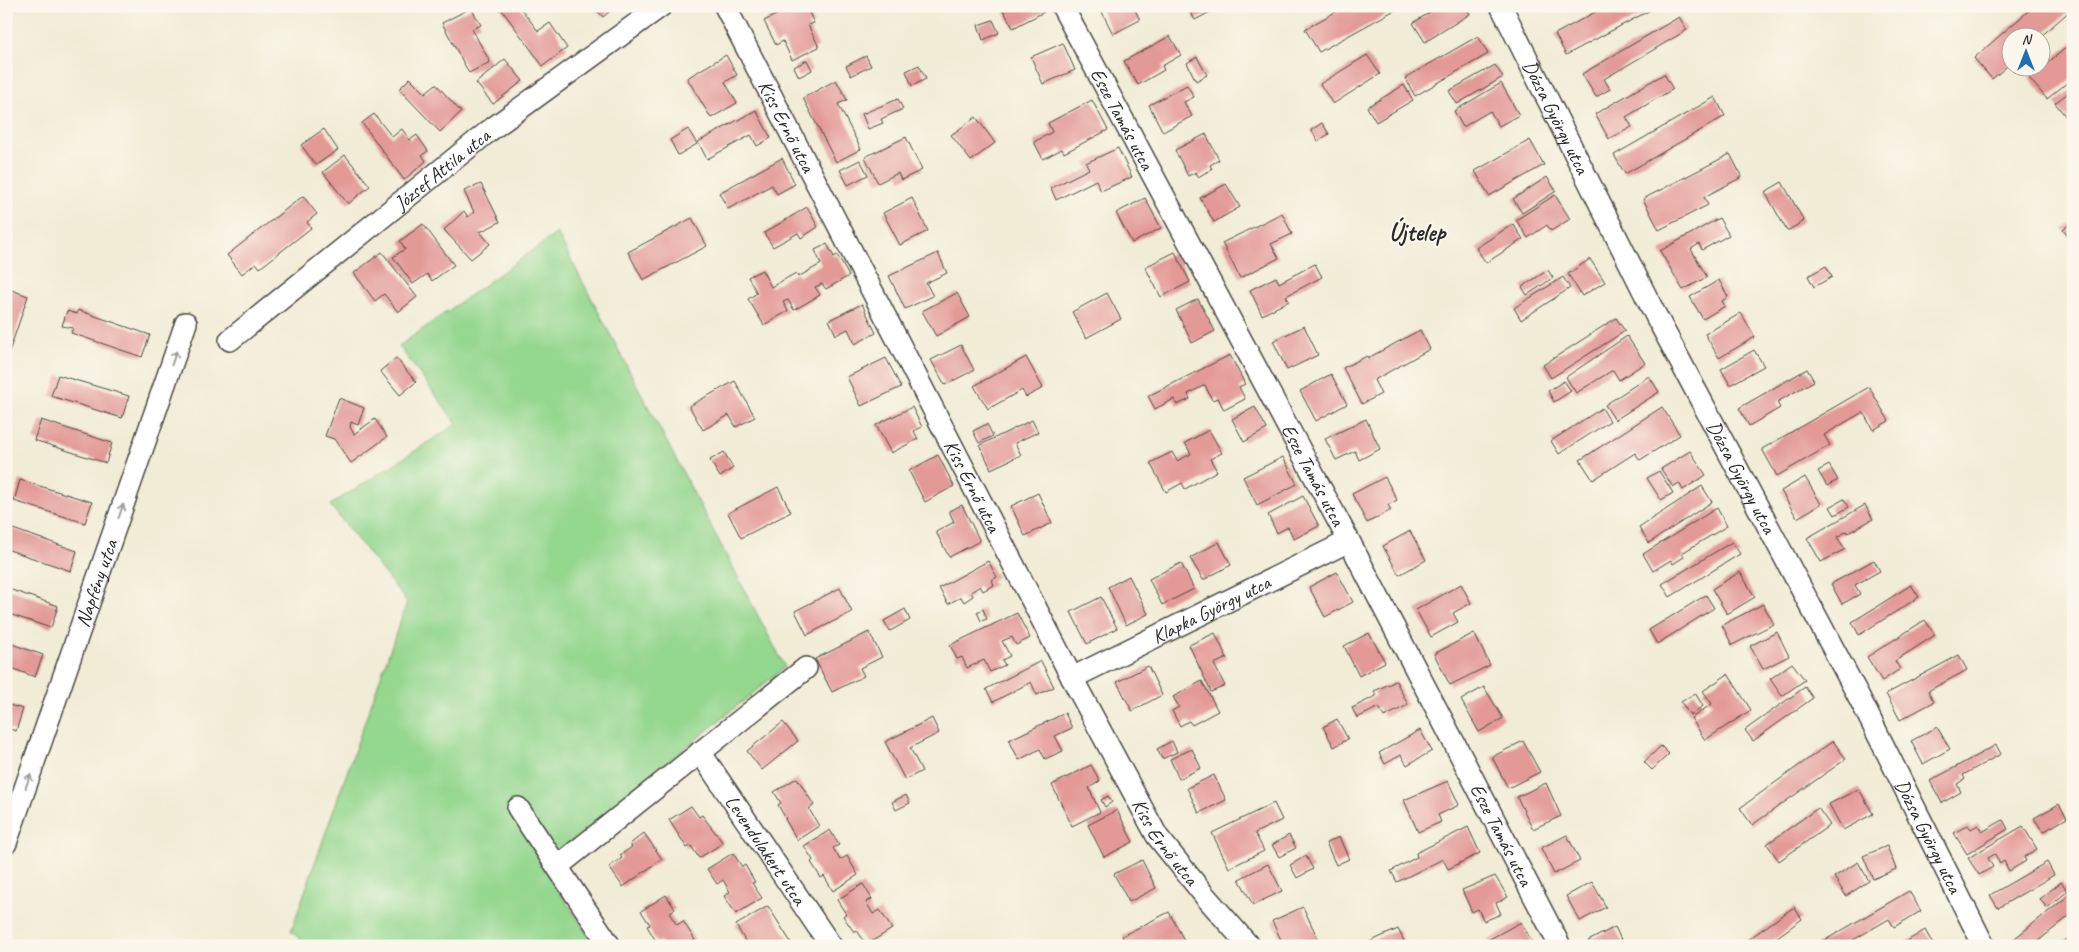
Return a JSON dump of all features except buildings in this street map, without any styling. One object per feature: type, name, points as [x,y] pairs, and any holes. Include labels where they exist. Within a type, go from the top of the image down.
[{"type":"street","name":"József Attila utca","points":[[230,340],[489,131],[661,6]]},
{"type":"street","name":"Kiss Ernő utca","points":[[725,6],[1072,678],[1157,836],[1205,896],[1249,946]]},
{"type":"street","name":"Esze Tamás utca","points":[[1062,6],[1348,541],[1560,946]]},
{"type":"street","name":"Dózsa György utca","points":[[1501,6],[1651,305],[1859,697],[1984,946]]},
{"type":"street","name":"Napfény utca","points":[[6,843],[186,323]]},
{"type":"street","name":"Klapka György utca","points":[[1072,678],[1348,541]]},
{"type":"street","points":[[558,866],[806,668]]},
{"type":"street","name":"Levendulakert utca","points":[[700,752],[831,946]]},
{"type":"street","points":[[518,808],[610,946]]},
{"type":"green space","points":[[557,233],[785,667],[542,865],[595,946],[308,946],[291,931],[407,602],[330,505],[457,424],[399,346]]},
{"type":"district","name":"Újtelep","points":[[1417,231]]}]
